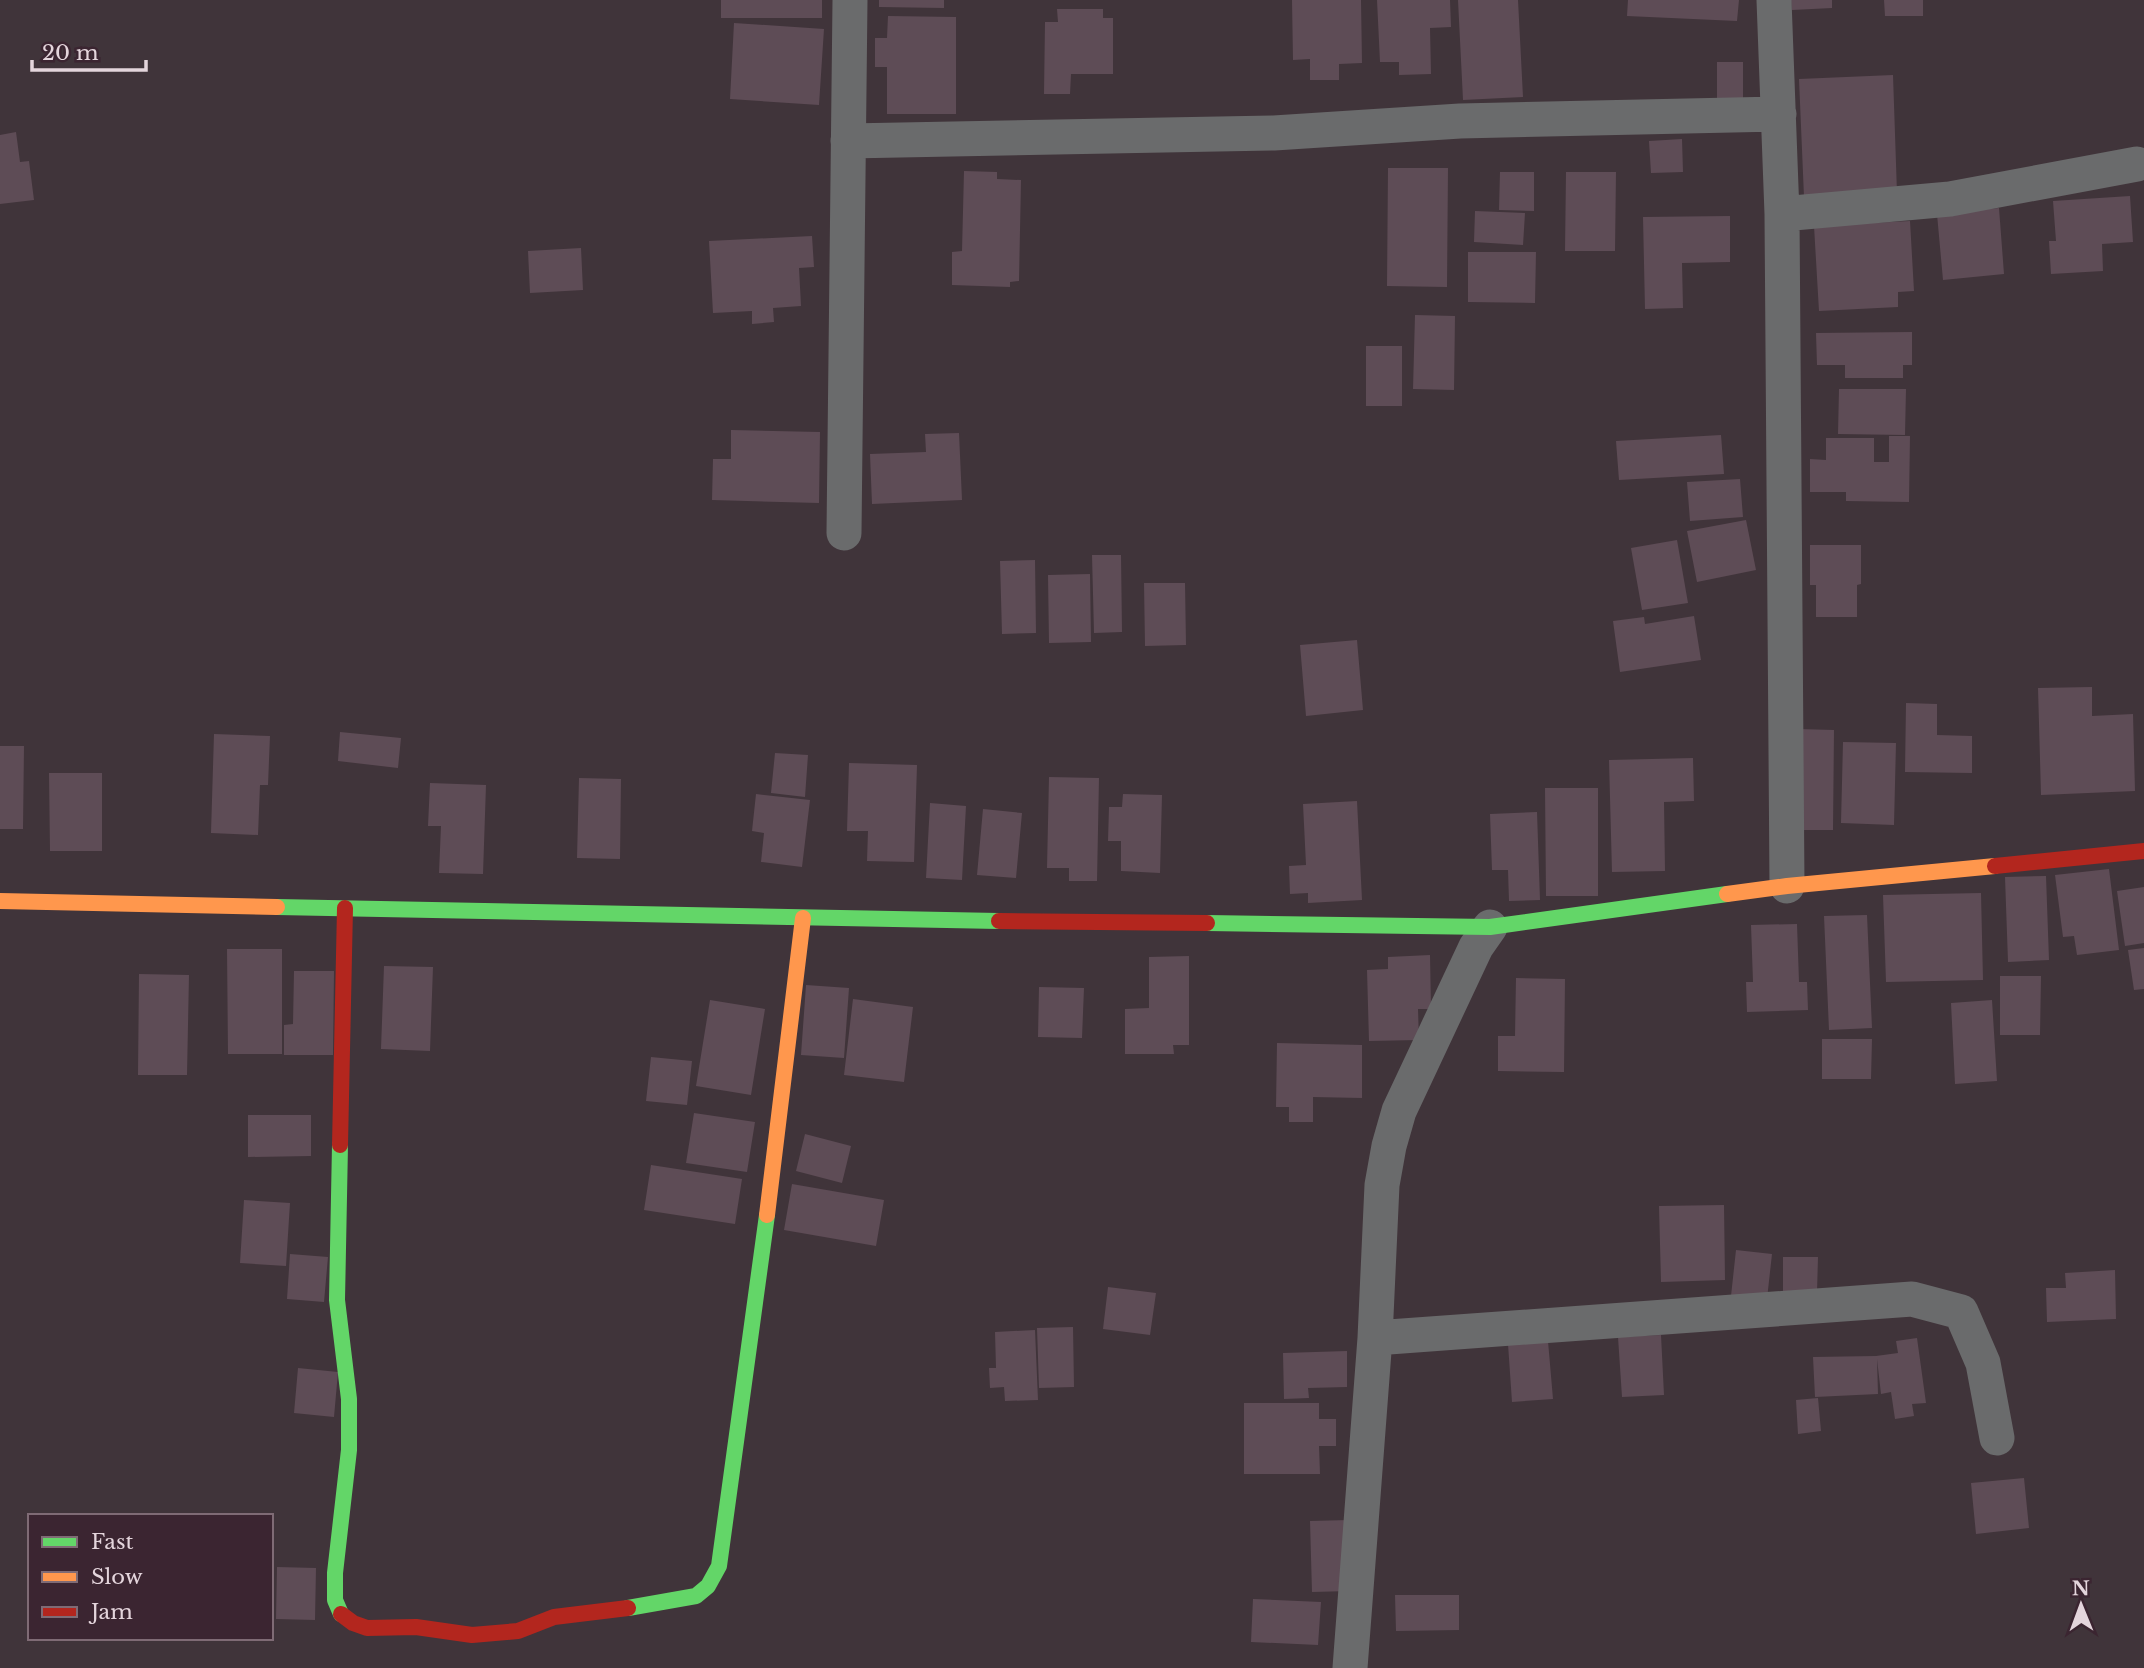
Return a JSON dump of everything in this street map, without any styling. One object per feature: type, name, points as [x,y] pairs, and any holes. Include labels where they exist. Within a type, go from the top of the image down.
[{"type":"street","points":[[845,533],[850,0]]},
{"type":"street","points":[[1773,0],[1782,214],[1787,886]]},
{"type":"street","points":[[848,141],[1274,133],[1460,121],[1779,114]]},
{"type":"street","points":[[1782,214],[1950,199],[2137,164]]},
{"type":"street","points":[[0,901],[803,918],[1490,927],[1787,886],[2144,851]]},
{"type":"street","points":[[345,908],[337,1300],[349,1399],[349,1450],[335,1573],[335,1600],[340,1614],[367,1628],[416,1627],[472,1635],[517,1631],[540,1621],[578,1612],[653,1605],[696,1597],[708,1586],[719,1566],[767,1217],[803,918]]},
{"type":"street","points":[[1350,1668],[1375,1338],[1382,1185],[1389,1146],[1399,1111],[1476,947],[1490,927]]},
{"type":"street","points":[[1375,1338],[1912,1299],[1961,1312],[1983,1363],[1997,1438]]},
{"type":"building","points":[[721,0],[822,0],[822,18],[721,18]]},
{"type":"building","points":[[879,0],[944,0],[944,8],[879,7]]},
{"type":"building","points":[[1292,0],[1361,0],[1362,63],[1339,64],[1339,80],[1310,80],[1310,59],[1293,60]]},
{"type":"building","points":[[1377,0],[1450,0],[1451,27],[1430,28],[1431,74],[1399,75],[1399,62],[1380,62]]},
{"type":"building","points":[[1458,0],[1518,0],[1523,97],[1463,100]]},
{"type":"building","points":[[1628,0],[1739,0],[1737,21],[1627,16]]},
{"type":"building","points":[[1791,0],[1832,0],[1832,8],[1792,10]]},
{"type":"building","points":[[1884,0],[1923,0],[1923,16],[1885,16]]},
{"type":"building","points":[[1057,9],[1103,9],[1103,18],[1113,18],[1113,74],[1071,74],[1070,94],[1044,94],[1045,22],[1058,22]]},
{"type":"building","points":[[888,16],[956,17],[956,114],[887,114],[887,67],[875,67],[875,38],[887,38]]},
{"type":"building","points":[[734,23],[824,29],[819,105],[730,99]]},
{"type":"building","points":[[1717,62],[1743,62],[1743,104],[1717,103]]},
{"type":"building","points":[[1893,75],[1897,193],[1804,197],[1799,79]]},
{"type":"building","points":[[16,132],[20,162],[29,161],[34,200],[0,204],[0,135]]},
{"type":"building","points":[[1682,139],[1683,172],[1651,173],[1649,141]]},
{"type":"building","points":[[1388,168],[1448,168],[1447,287],[1387,286]]},
{"type":"building","points":[[964,171],[997,172],[997,179],[1021,180],[1019,281],[1010,282],[1010,287],[952,285],[952,252],[962,251]]},
{"type":"building","points":[[1500,172],[1534,172],[1534,211],[1499,210]]},
{"type":"building","points":[[1566,172],[1616,172],[1615,251],[1565,251]]},
{"type":"building","points":[[2130,196],[2133,242],[2102,244],[2103,271],[2051,274],[2049,241],[2056,241],[2053,201]]},
{"type":"building","points":[[1999,208],[2004,274],[1943,280],[1937,214]]},
{"type":"building","points":[[1475,211],[1525,213],[1523,245],[1474,242]]},
{"type":"building","points":[[1730,216],[1730,262],[1682,263],[1683,308],[1645,309],[1643,217]]},
{"type":"building","points":[[1910,221],[1914,291],[1898,292],[1898,307],[1819,311],[1814,226]]},
{"type":"building","points":[[812,236],[814,267],[799,268],[801,306],[773,308],[774,322],[752,324],[752,311],[713,313],[709,241]]},
{"type":"building","points":[[581,248],[583,290],[530,293],[528,251]]},
{"type":"building","points":[[1468,252],[1536,252],[1535,303],[1468,302]]},
{"type":"building","points":[[1415,315],[1455,316],[1454,390],[1413,389]]},
{"type":"building","points":[[1912,332],[1912,365],[1903,365],[1903,378],[1845,378],[1845,365],[1817,365],[1816,333]]},
{"type":"building","points":[[1366,346],[1402,346],[1402,406],[1366,406]]},
{"type":"building","points":[[1839,389],[1906,389],[1905,435],[1838,434]]},
{"type":"building","points":[[731,430],[820,432],[819,503],[712,500],[713,459],[731,459]]},
{"type":"building","points":[[959,433],[962,500],[872,504],[870,454],[926,452],[925,434]]},
{"type":"building","points":[[1721,435],[1724,474],[1619,480],[1616,441]]},
{"type":"building","points":[[1889,436],[1910,436],[1909,502],[1846,501],[1846,492],[1810,492],[1810,459],[1826,460],[1826,438],[1874,438],[1874,462],[1889,462]]},
{"type":"building","points":[[1740,479],[1743,517],[1690,521],[1687,482]]},
{"type":"building","points":[[1746,520],[1756,570],[1697,582],[1687,531]]},
{"type":"building","points":[[1677,540],[1688,603],[1642,610],[1631,548]]},
{"type":"building","points":[[1810,545],[1861,545],[1861,584],[1857,585],[1857,617],[1816,617],[1816,585],[1810,585]]},
{"type":"building","points":[[1092,555],[1121,555],[1122,632],[1094,633]]},
{"type":"building","points":[[1035,560],[1036,633],[1002,634],[1000,561]]},
{"type":"building","points":[[1090,574],[1091,642],[1049,643],[1048,575]]},
{"type":"building","points":[[1144,583],[1185,583],[1186,645],[1145,646]]},
{"type":"building","points":[[1694,616],[1701,660],[1620,672],[1613,621],[1644,617],[1645,624]]},
{"type":"building","points":[[1357,640],[1363,710],[1306,716],[1300,645]]},
{"type":"building","points":[[2092,687],[2092,716],[2133,714],[2135,791],[2041,795],[2038,688]]},
{"type":"building","points":[[1906,703],[1937,704],[1937,735],[1972,736],[1972,773],[1905,772]]},
{"type":"building","points":[[1797,729],[1834,730],[1833,830],[1802,830]]},
{"type":"building","points":[[340,732],[401,738],[398,768],[338,761]]},
{"type":"building","points":[[214,734],[270,736],[268,785],[260,785],[258,835],[211,833]]},
{"type":"building","points":[[1843,742],[1896,743],[1894,825],[1841,823]]},
{"type":"building","points":[[0,746],[24,746],[23,829],[0,829]]},
{"type":"building","points":[[775,753],[808,755],[805,797],[771,793]]},
{"type":"building","points":[[1693,758],[1694,801],[1664,802],[1665,871],[1612,872],[1609,760]]},
{"type":"building","points":[[849,763],[917,765],[914,862],[867,861],[868,831],[847,831]]},
{"type":"building","points":[[49,773],[102,773],[102,851],[50,851]]},
{"type":"building","points":[[1049,777],[1099,778],[1097,881],[1069,881],[1069,868],[1047,868]]},
{"type":"building","points":[[579,778],[621,779],[620,859],[577,858]]},
{"type":"building","points":[[430,783],[486,785],[483,874],[439,873],[441,826],[428,826]]},
{"type":"building","points":[[1545,788],[1598,788],[1598,896],[1546,896]]},
{"type":"building","points":[[756,794],[810,800],[802,867],[761,862],[764,833],[752,831]]},
{"type":"building","points":[[1123,794],[1162,795],[1160,873],[1121,871],[1121,841],[1108,841],[1109,807],[1122,807]]},
{"type":"building","points":[[1357,801],[1362,900],[1308,903],[1308,893],[1290,894],[1289,866],[1306,865],[1303,804]]},
{"type":"building","points":[[930,803],[966,806],[962,880],[926,878]]},
{"type":"building","points":[[983,809],[1022,813],[1016,878],[977,875]]},
{"type":"building","points":[[1537,812],[1540,900],[1509,901],[1508,870],[1492,870],[1490,814]]},
{"type":"building","points":[[2109,869],[2119,950],[2077,955],[2074,936],[2063,937],[2055,875]]},
{"type":"building","points":[[2046,876],[2049,960],[2008,962],[2005,877]]},
{"type":"building","points":[[2144,887],[2144,943],[2125,946],[2117,891]]},
{"type":"building","points":[[1981,893],[1983,980],[1886,982],[1883,895]]},
{"type":"building","points":[[1867,915],[1872,1028],[1829,1030],[1824,916]]},
{"type":"building","points":[[1797,924],[1799,982],[1807,982],[1808,1010],[1747,1012],[1746,982],[1753,982],[1751,925]]},
{"type":"building","points":[[2144,948],[2144,989],[2134,990],[2128,950]]},
{"type":"building","points":[[227,949],[282,949],[282,1054],[228,1054]]},
{"type":"building","points":[[1430,955],[1431,1009],[1418,1009],[1419,1040],[1369,1041],[1367,970],[1388,969],[1388,957]]},
{"type":"building","points":[[1189,956],[1189,1045],[1173,1045],[1174,1054],[1125,1054],[1125,1009],[1149,1008],[1149,957]]},
{"type":"building","points":[[384,966],[433,967],[430,1051],[381,1049]]},
{"type":"building","points":[[294,971],[334,971],[333,1055],[284,1055],[284,1025],[293,1024]]},
{"type":"building","points":[[139,974],[189,975],[187,1075],[138,1075]]},
{"type":"building","points":[[2000,976],[2041,976],[2040,1035],[2000,1035]]},
{"type":"building","points":[[1516,978],[1565,979],[1564,1072],[1498,1071],[1498,1036],[1515,1036]]},
{"type":"building","points":[[806,985],[849,988],[844,1058],[801,1055]]},
{"type":"building","points":[[1039,987],[1084,988],[1082,1038],[1038,1037]]},
{"type":"building","points":[[853,999],[913,1007],[904,1082],[844,1075]]},
{"type":"building","points":[[710,1000],[765,1009],[751,1095],[696,1086]]},
{"type":"building","points":[[1992,1000],[1997,1081],[1955,1084],[1951,1003]]},
{"type":"building","points":[[1822,1039],[1872,1039],[1871,1079],[1822,1079]]},
{"type":"building","points":[[1277,1043],[1362,1045],[1362,1098],[1313,1097],[1313,1122],[1289,1122],[1289,1107],[1276,1107]]},
{"type":"building","points":[[651,1057],[692,1061],[687,1105],[646,1101]]},
{"type":"building","points":[[694,1113],[755,1122],[747,1172],[686,1163]]},
{"type":"building","points":[[248,1115],[311,1115],[311,1156],[248,1157]]},
{"type":"building","points":[[805,1134],[851,1146],[842,1183],[796,1171]]},
{"type":"building","points":[[651,1165],[742,1179],[735,1224],[644,1210]]},
{"type":"building","points":[[792,1184],[884,1200],[876,1246],[784,1230]]},
{"type":"building","points":[[244,1200],[290,1203],[286,1266],[240,1263]]},
{"type":"building","points":[[1724,1205],[1725,1280],[1661,1282],[1659,1206]]},
{"type":"building","points":[[1736,1250],[1772,1254],[1767,1299],[1731,1296]]},
{"type":"building","points":[[290,1254],[328,1257],[324,1302],[287,1299]]},
{"type":"building","points":[[1783,1257],[1818,1257],[1817,1293],[1783,1293]]},
{"type":"building","points":[[2115,1270],[2116,1319],[2047,1322],[2046,1288],[2066,1288],[2065,1273]]},
{"type":"building","points":[[1108,1287],[1156,1293],[1150,1335],[1103,1329]]},
{"type":"building","points":[[1073,1327],[1074,1387],[1039,1388],[1037,1328]]},
{"type":"building","points":[[1035,1330],[1038,1400],[1005,1401],[1004,1387],[990,1388],[989,1368],[996,1368],[995,1332]]},
{"type":"building","points":[[1661,1335],[1664,1395],[1622,1397],[1618,1337]]},
{"type":"building","points":[[1917,1338],[1926,1403],[1912,1404],[1914,1416],[1895,1419],[1891,1392],[1881,1394],[1877,1359],[1878,1394],[1815,1397],[1813,1357],[1898,1353],[1896,1341]]},
{"type":"building","points":[[1548,1341],[1553,1399],[1512,1402],[1508,1344]]},
{"type":"building","points":[[1347,1351],[1347,1387],[1308,1388],[1309,1398],[1284,1399],[1283,1353]]},
{"type":"building","points":[[298,1368],[338,1372],[334,1417],[294,1413]]},
{"type":"building","points":[[1818,1398],[1821,1431],[1798,1434],[1796,1400]]},
{"type":"building","points":[[1244,1403],[1319,1403],[1319,1419],[1336,1419],[1336,1446],[1319,1446],[1320,1474],[1244,1474]]},
{"type":"building","points":[[2024,1478],[2029,1528],[1976,1534],[1971,1483]]},
{"type":"building","points":[[1349,1520],[1350,1591],[1312,1592],[1310,1521]]},
{"type":"building","points":[[277,1567],[316,1568],[315,1620],[276,1619]]},
{"type":"building","points":[[1395,1595],[1459,1595],[1459,1630],[1396,1631]]},
{"type":"building","points":[[1253,1599],[1321,1602],[1318,1645],[1251,1642]]},
{"type":"traffic: fast","points":[[1207,923],[1490,927],[1727,894]]},
{"type":"traffic: fast","points":[[277,907],[999,921]]},
{"type":"traffic: fast","points":[[340,1145],[337,1300],[349,1399],[349,1450],[335,1573],[335,1600],[341,1614]]},
{"type":"traffic: fast","points":[[628,1608],[696,1596],[708,1586],[719,1566],[767,1215]]},
{"type":"traffic: slow","points":[[1727,894],[1995,866]]},
{"type":"traffic: slow","points":[[0,901],[277,907]]},
{"type":"traffic: slow","points":[[767,1215],[803,918]]},
{"type":"traffic: jam","points":[[1995,866],[2144,851]]},
{"type":"traffic: jam","points":[[340,1145],[345,908]]},
{"type":"traffic: jam","points":[[999,921],[1207,923]]},
{"type":"traffic: jam","points":[[341,1614],[353,1623],[367,1628],[416,1627],[472,1635],[518,1631],[554,1617],[628,1608]]}]
